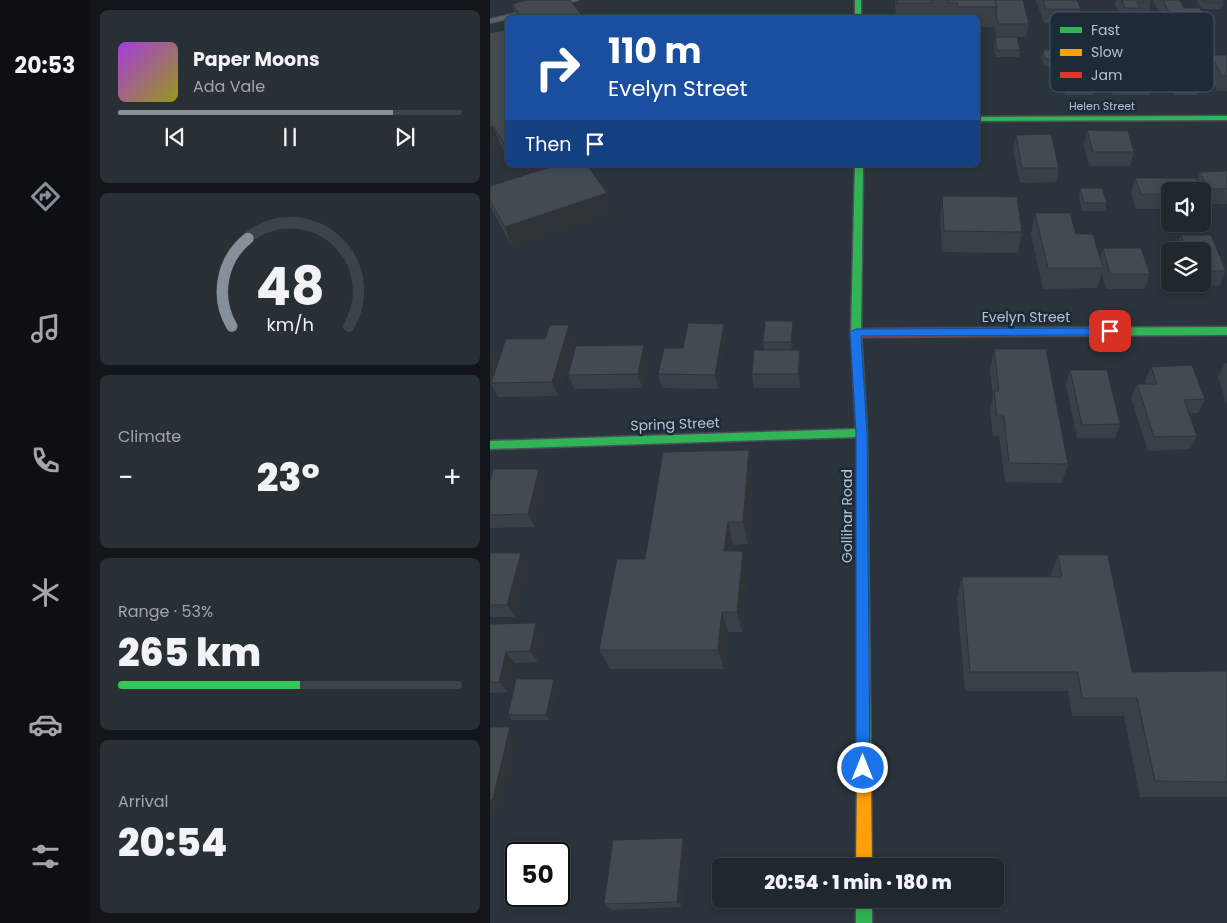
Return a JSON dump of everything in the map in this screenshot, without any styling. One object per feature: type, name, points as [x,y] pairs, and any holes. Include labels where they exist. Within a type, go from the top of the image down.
[{"type":"street","points":[[858,0],[858,15]]},
{"type":"street","name":"Helen Street","points":[[980,119],[1227,118]]},
{"type":"street","name":"Gollihar Road","points":[[860,167],[856,332],[862,433],[864,858]]},
{"type":"street","name":"Evelyn Street","points":[[856,332],[1227,330]]},
{"type":"street","name":"Spring Street","points":[[490,445],[862,433]]},
{"type":"street","points":[[864,908],[864,923]]},
{"type":"lane","points":[[514,15],[575,0]]},
{"type":"lane","points":[[490,21],[505,17]]},
{"type":"building","points":[[528,0],[570,0],[582,15],[520,15],[512,4]]},
{"type":"building","points":[[897,0],[932,0],[932,3],[897,3]]},
{"type":"building","points":[[948,0],[995,0],[997,7],[958,7],[958,3],[948,3]]},
{"type":"building","points":[[995,0],[1023,0],[1029,24],[998,24]]},
{"type":"building","points":[[1043,0],[1077,0],[1081,9],[1046,9]]},
{"type":"building","points":[[1122,0],[1150,0],[1151,2],[1137,2],[1140,8],[1125,8]]},
{"type":"building","points":[[1163,0],[1180,0],[1184,8],[1200,8],[1202,12],[1169,12]]},
{"type":"building","points":[[1203,0],[1223,0],[1224,2],[1204,2]]},
{"type":"building","points":[[505,30],[505,145],[493,126],[490,127],[490,33]]},
{"type":"building","points":[[995,37],[1017,37],[1020,50],[997,50]]},
{"type":"building","points":[[1043,50],[1050,50],[1050,59],[1045,59]]},
{"type":"building","points":[[1214,55],[1227,55],[1227,76],[1222,76],[1214,61]]},
{"type":"building","points":[[1087,130],[1128,131],[1134,152],[1093,152]]},
{"type":"building","points":[[1051,134],[1059,168],[1022,168],[1016,135]]},
{"type":"building","points":[[551,167],[588,167],[607,193],[505,227],[490,201],[490,186]]},
{"type":"building","points":[[1227,171],[1227,189],[1211,189],[1211,182],[1205,182],[1200,172]]},
{"type":"building","points":[[1135,178],[1196,178],[1198,182],[1161,182],[1161,194],[1141,194]]},
{"type":"building","points":[[1080,188],[1102,188],[1107,203],[1084,203]]},
{"type":"building","points":[[942,196],[1017,197],[1022,232],[944,231]]},
{"type":"building","points":[[1035,213],[1070,213],[1076,234],[1093,234],[1103,268],[1048,268]]},
{"type":"building","points":[[1181,235],[1211,235],[1226,271],[1211,271],[1211,242],[1184,242]]},
{"type":"building","points":[[1103,248],[1141,248],[1150,274],[1110,274]]},
{"type":"building","points":[[765,321],[793,321],[791,342],[763,342]]},
{"type":"building","points":[[688,323],[724,324],[715,375],[658,374],[664,348],[683,348]]},
{"type":"building","points":[[550,325],[569,325],[552,382],[491,383],[506,339],[545,339]]},
{"type":"building","points":[[644,345],[638,374],[568,375],[576,346]]},
{"type":"building","points":[[994,349],[1046,349],[1068,464],[1009,463],[1004,416],[997,416],[994,391],[999,391]]},
{"type":"building","points":[[754,350],[800,350],[798,374],[752,374]]},
{"type":"building","points":[[1192,365],[1205,399],[1184,400],[1197,436],[1154,437],[1137,384],[1157,384],[1151,367]]},
{"type":"building","points":[[1070,370],[1107,370],[1120,424],[1082,425]]},
{"type":"building","points":[[749,450],[743,522],[728,522],[724,551],[743,551],[737,612],[722,612],[718,650],[599,650],[617,559],[645,559],[663,452]]},
{"type":"building","points":[[493,469],[539,469],[528,514],[490,515],[490,481]]},
{"type":"building","points":[[490,553],[521,553],[507,605],[490,605]]},
{"type":"building","points":[[1058,555],[1108,555],[1132,672],[1227,671],[1227,782],[1155,781],[1137,698],[1082,698],[1078,672],[970,672],[962,577],[1062,577]]},
{"type":"building","points":[[536,623],[530,651],[506,652],[499,682],[490,682],[490,624]]},
{"type":"building","points":[[516,679],[554,679],[546,715],[508,715]]},
{"type":"building","points":[[490,727],[510,727],[493,798],[490,801]]},
{"type":"building","points":[[683,838],[677,902],[604,904],[613,840]]},
{"type":"traffic: fast","points":[[858,0],[858,15]]},
{"type":"traffic: fast","points":[[980,119],[1227,118]]},
{"type":"traffic: fast","points":[[859,167],[856,333],[862,433],[864,778]]},
{"type":"traffic: fast","points":[[1008,332],[1227,331]]},
{"type":"traffic: fast","points":[[490,445],[862,433]]},
{"type":"traffic: fast","points":[[864,908],[864,923]]},
{"type":"traffic: slow","points":[[864,778],[864,858]]},
{"type":"traffic: jam","points":[[856,333],[1008,332]]},
{"type":"route","points":[[863,768],[862,433],[856,332],[1110,331]]}]
